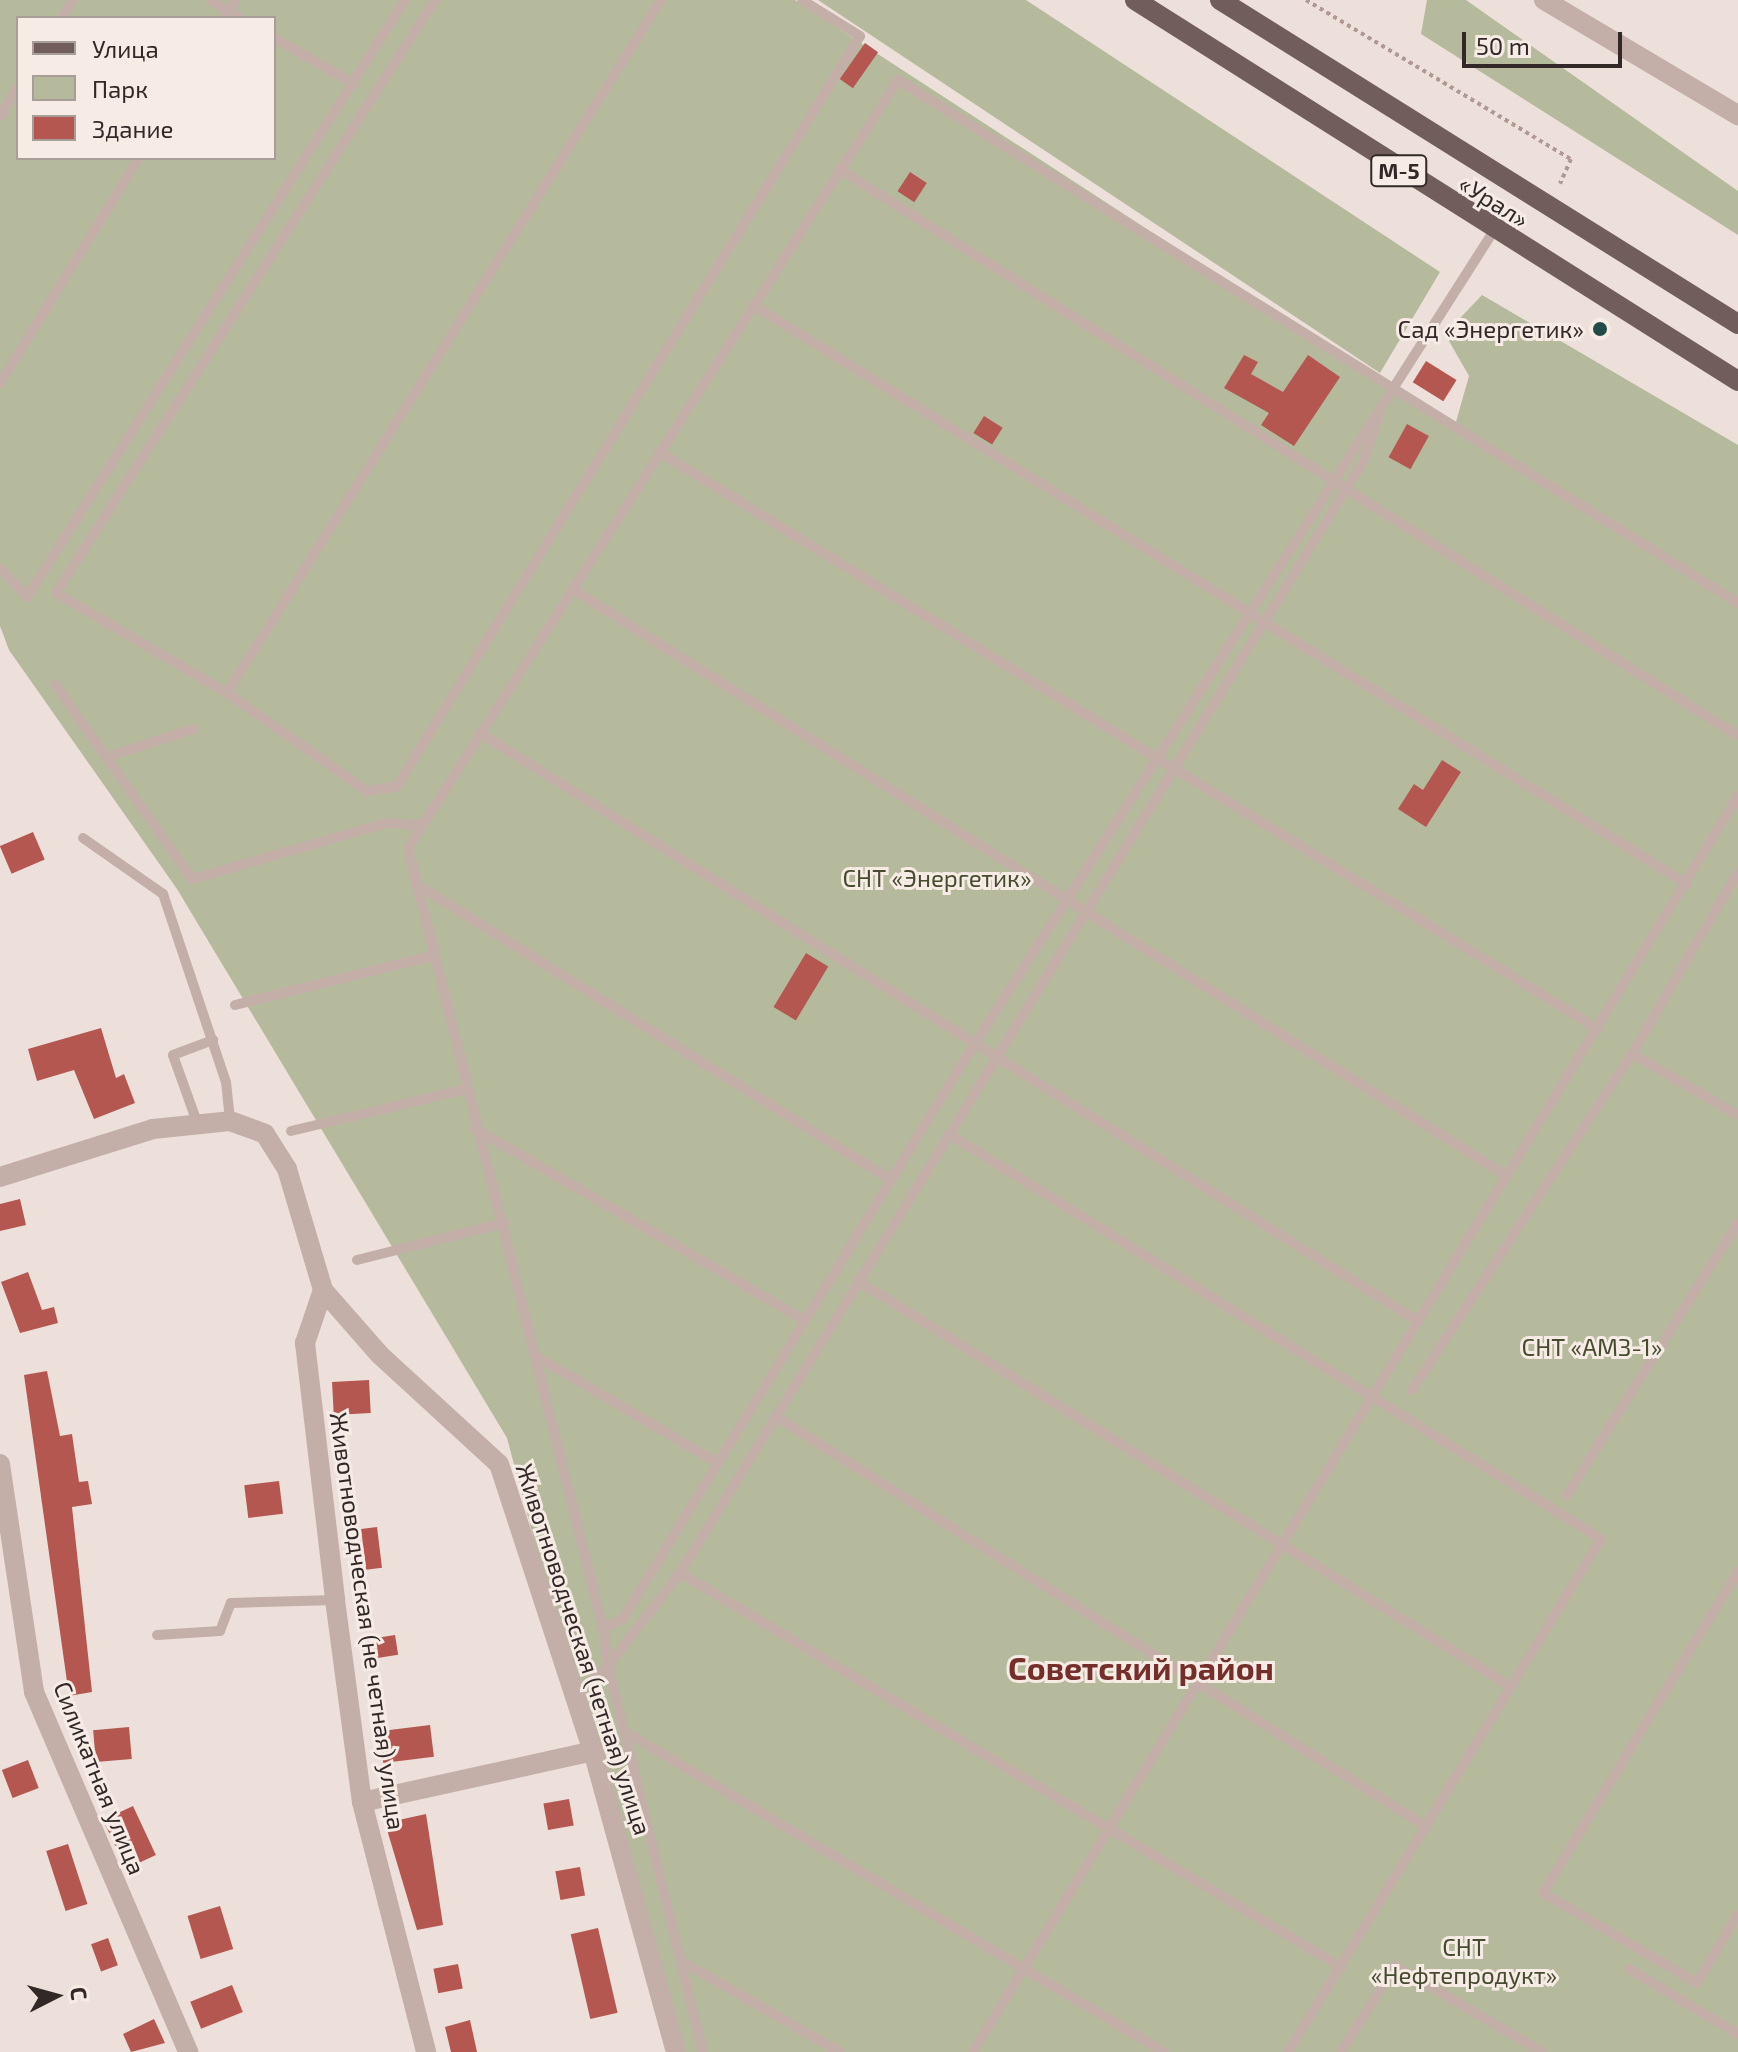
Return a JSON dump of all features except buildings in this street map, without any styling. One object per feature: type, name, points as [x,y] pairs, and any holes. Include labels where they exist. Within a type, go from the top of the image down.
[{"type":"main road","name":"«Урал»","points":[[1135,0],[1493,232],[1738,381]]},
{"type":"main road","name":"«Урал»","points":[[1220,0],[1738,324]]},
{"type":"street","points":[[1544,0],[1738,115]]},
{"type":"street","name":"Животноводческая (четная) улица","points":[[0,1177],[153,1129],[230,1121],[265,1134],[287,1169],[323,1290],[380,1355],[499,1464],[571,1698],[593,1751],[676,2052]]},
{"type":"street","name":"Животноводческая (не четная) улица","points":[[323,1290],[305,1343],[362,1802],[426,2052]]},
{"type":"street","name":"Силикатная улица","points":[[0,1464],[34,1692],[188,2052]]},
{"type":"street","points":[[362,1802],[593,1751]]},
{"type":"lane","points":[[210,0],[227,15],[236,0]]},
{"type":"lane","points":[[0,568],[27,597],[405,0]]},
{"type":"lane","points":[[435,0],[56,593],[227,693],[367,791],[397,786],[860,36],[802,0]]},
{"type":"lane","points":[[227,693],[661,0]]},
{"type":"lane","points":[[276,39],[354,84]]},
{"type":"lane","points":[[703,2052],[504,1223],[463,1090],[408,848],[898,80],[1738,603]]},
{"type":"lane","points":[[0,116],[16,90]]},
{"type":"lane","points":[[0,383],[138,160]]},
{"type":"lane","points":[[839,169],[1738,736]]},
{"type":"lane","points":[[603,1628],[622,1620],[975,1043],[1493,232]]},
{"type":"lane","points":[[753,305],[1687,884]]},
{"type":"lane","points":[[571,1698],[608,1666],[680,1573],[1346,489],[1382,405]]},
{"type":"lane","points":[[659,452],[1598,1029]]},
{"type":"lane","points":[[572,589],[1505,1175]]},
{"type":"lane","points":[[55,684],[192,879],[386,823],[422,825]]},
{"type":"lane","points":[[106,757],[194,729]]},
{"type":"lane","points":[[480,733],[1416,1320]]},
{"type":"lane","points":[[973,2052],[1198,1685],[1367,1398],[1598,1029],[1738,796]]},
{"type":"lane","points":[[83,838],[163,894],[213,1040],[230,1121]]},
{"type":"lane","points":[[1412,1390],[1632,1054],[1738,872]]},
{"type":"lane","points":[[416,884],[891,1180]]},
{"type":"lane","points":[[235,1005],[432,956]]},
{"type":"lane","points":[[198,1125],[173,1055],[213,1040]]},
{"type":"lane","points":[[1632,1054],[1738,1115]]},
{"type":"lane","points":[[291,1131],[463,1090]]},
{"type":"lane","points":[[474,1128],[805,1321]]},
{"type":"lane","points":[[949,1134],[1367,1398],[1601,1539],[1288,2052]]},
{"type":"lane","points":[[1567,1495],[1738,1222]]},
{"type":"lane","points":[[357,1260],[504,1223]]},
{"type":"lane","points":[[858,1281],[1279,1547],[1510,1686]]},
{"type":"lane","points":[[536,1356],[718,1463]]},
{"type":"lane","points":[[775,1416],[1427,1827]]},
{"type":"lane","points":[[1738,1571],[1543,1893],[1697,1983],[1738,1914]]},
{"type":"lane","points":[[680,1573],[1111,1825],[1341,1967]]},
{"type":"lane","points":[[157,1635],[220,1631],[231,1603],[335,1600]]},
{"type":"lane","points":[[624,1731],[1164,2052]]},
{"type":"lane","points":[[681,1961],[840,2052]]},
{"type":"lane","points":[[1341,2052],[1395,1966],[1542,2052]]},
{"type":"lane","points":[[1629,1969],[1738,2034]]},
{"type":"path","points":[[1306,0],[1571,159],[1560,184]]},
{"type":"green space","name":"СНТ «Энергетик»","points":[[0,0],[795,0],[1454,429],[1469,376],[1445,334],[1482,295],[1738,445],[1738,2052],[670,2052],[507,1438],[177,889],[9,650],[0,626]]},
{"type":"green space","points":[[818,0],[1026,0],[1440,272],[1380,373]]},
{"type":"green space","points":[[1427,0],[1466,0],[1738,191],[1738,235],[1421,34]]},
{"type":"place","name":"Сад «Энергетик»","points":[[1600,329]]},
{"type":"district","name":"Советский район","points":[[1141,1667]]},
{"type":"park label","name":"СНТ «АМЗ-1»","points":[[1592,1347]]},
{"type":"park label","name":"СНТ «Нефтепродукт»","points":[[1464,1961]]}]
